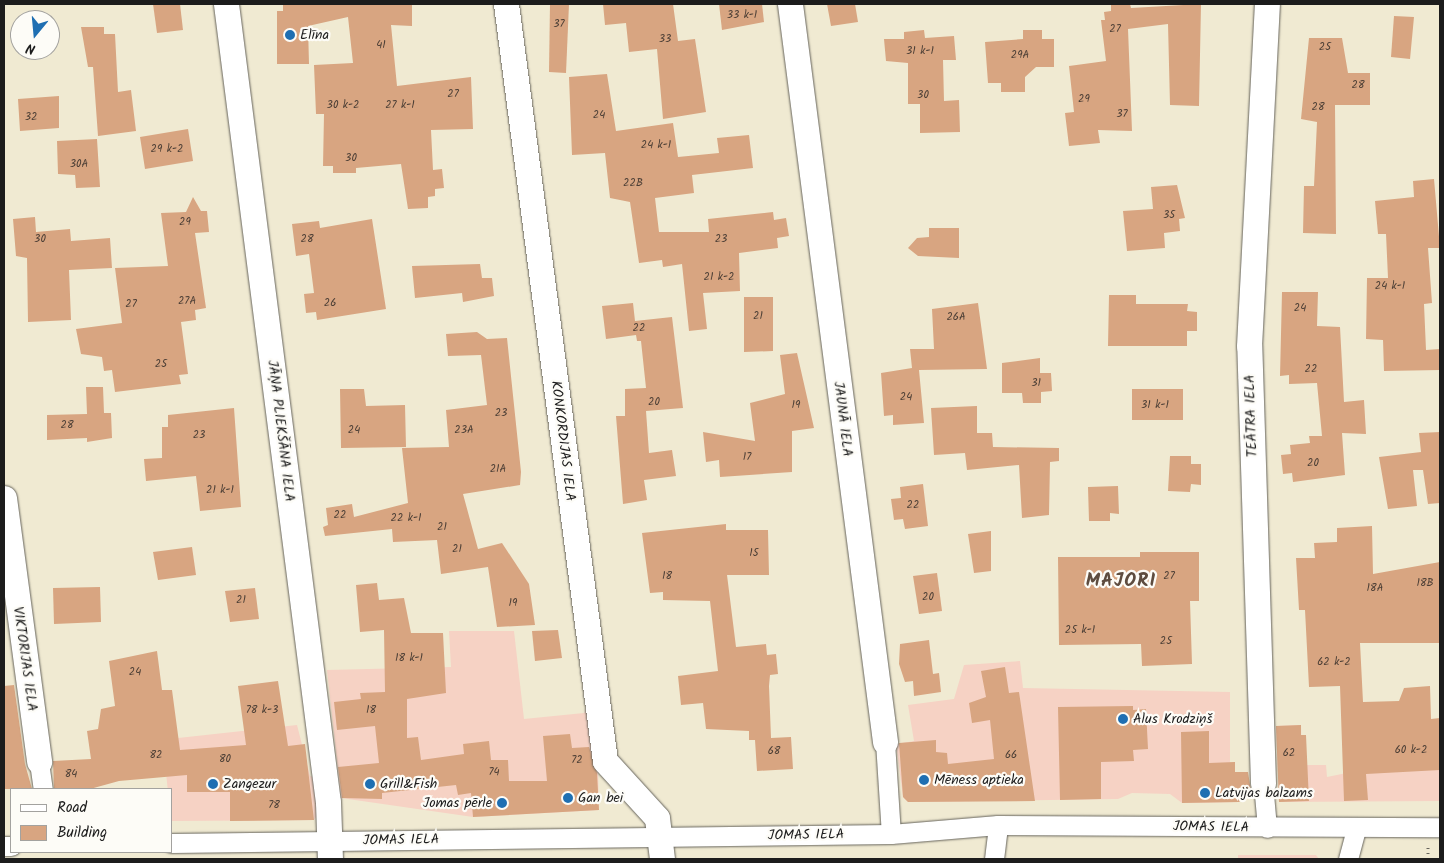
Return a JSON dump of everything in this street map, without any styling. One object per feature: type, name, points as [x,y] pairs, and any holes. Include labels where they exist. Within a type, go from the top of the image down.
[{"type":"street","name":"JĀŅA PLIEKŠĀNA IELA","points":[[226,4],[330,850]]},
{"type":"street","name":"KONKORDIJAS IELA","points":[[506,4],[605,761],[649,806],[661,848]]},
{"type":"street","name":"JAUNĀ IELA","points":[[790,4],[885,742],[891,834]]},
{"type":"street","name":"TEĀTRA IELA","points":[[1267,828],[1262,784],[1249,346],[1268,4]]},
{"type":"street","name":"VIKTORIJAS IELA","points":[[4,498],[43,788]]},
{"type":"street","name":"JOMAS IELA","points":[[172,843],[330,850],[661,848],[891,834],[998,825],[1356,829],[1440,827]]},
{"type":"street","points":[[994,859],[998,825]]},
{"type":"street","points":[[1348,859],[1356,829]]},
{"type":"shaded area","points":[[449,631],[514,631],[524,719],[584,713],[588,707],[598,769],[599,810],[473,817],[341,798],[327,670],[451,667]]},
{"type":"shaded area","points":[[1020,661],[1023,688],[1230,692],[1230,762],[1235,762],[1235,772],[1243,772],[1244,797],[1239,802],[1182,803],[1170,794],[1132,793],[1118,799],[908,802],[903,797],[896,744],[914,741],[908,705],[954,699],[964,665]]},
{"type":"shaded area","points":[[297,725],[310,776],[314,777],[319,814],[314,820],[172,821],[172,788],[168,788],[165,763],[178,738]]},
{"type":"shaded area","points":[[1301,725],[1302,765],[1326,765],[1327,777],[1440,754],[1440,801],[1279,802],[1276,726]]},
{"type":"shaded area","points":[[1238,855],[1316,855],[1319,859],[1238,859]]},
{"type":"building","points":[[153,4],[180,4],[183,30],[157,33]]},
{"type":"building","points":[[283,4],[412,4],[412,26],[391,25],[397,86],[471,77],[473,129],[431,130],[433,170],[442,169],[444,188],[435,189],[435,196],[428,197],[428,208],[408,209],[401,164],[356,168],[356,173],[333,173],[333,166],[323,166],[324,114],[316,114],[314,65],[353,63],[348,17],[308,26],[309,64],[277,64],[277,11],[283,11]]},
{"type":"building","points":[[550,4],[569,4],[566,73],[549,72]]},
{"type":"building","points":[[603,4],[673,4],[678,41],[695,39],[706,112],[663,119],[657,49],[629,52],[626,23],[605,25]]},
{"type":"building","points":[[719,4],[762,4],[764,22],[722,30]]},
{"type":"building","points":[[827,4],[855,4],[858,22],[831,26]]},
{"type":"building","points":[[1111,4],[1130,4],[1131,8],[1201,4],[1199,106],[1170,105],[1168,24],[1128,29],[1132,131],[1098,130],[1100,143],[1069,146],[1065,113],[1074,112],[1069,66],[1106,61],[1101,20],[1105,20],[1104,12],[1111,11]]},
{"type":"building","points":[[1394,16],[1414,17],[1410,59],[1391,57]]},
{"type":"building","points":[[81,27],[104,27],[104,34],[115,34],[118,92],[131,90],[136,131],[98,136],[93,67],[88,67]]},
{"type":"building","points":[[924,30],[925,38],[954,36],[956,60],[943,60],[944,101],[959,100],[960,132],[920,133],[920,104],[908,104],[908,63],[886,61],[884,39],[904,39],[904,32]]},
{"type":"building","points":[[1023,30],[1042,30],[1042,39],[1054,39],[1054,67],[1036,67],[1025,77],[1025,92],[1001,92],[1001,83],[988,83],[985,42],[1023,39]]},
{"type":"building","points":[[1309,38],[1342,38],[1348,73],[1370,73],[1370,105],[1335,105],[1336,234],[1303,233],[1304,186],[1314,186],[1317,122],[1301,119]]},
{"type":"building","points":[[607,74],[616,131],[673,123],[678,157],[719,153],[717,138],[749,135],[753,168],[692,175],[694,193],[655,198],[659,232],[709,232],[708,219],[773,212],[774,220],[786,218],[789,236],[777,238],[778,248],[739,253],[740,291],[703,293],[707,329],[689,331],[682,264],[663,267],[662,260],[639,263],[630,202],[610,198],[605,153],[572,155],[569,77]]},
{"type":"building","points":[[59,96],[59,128],[20,131],[18,99]]},
{"type":"building","points":[[188,129],[193,161],[145,169],[140,137]]},
{"type":"building","points":[[97,139],[100,187],[76,188],[75,175],[58,174],[57,141]]},
{"type":"building","points":[[1434,179],[1440,248],[1428,248],[1432,303],[1424,304],[1426,350],[1440,349],[1440,370],[1384,371],[1383,340],[1366,339],[1367,278],[1388,278],[1386,234],[1378,234],[1375,201],[1414,197],[1413,181]]},
{"type":"building","points":[[1177,185],[1185,218],[1179,219],[1180,231],[1164,233],[1165,248],[1127,251],[1123,211],[1153,209],[1151,187]]},
{"type":"building","points":[[193,197],[201,211],[207,211],[209,232],[195,233],[206,308],[195,310],[196,320],[181,322],[188,374],[179,375],[181,384],[115,392],[112,370],[104,371],[102,357],[81,354],[76,329],[122,323],[115,268],[168,266],[161,213],[186,212]]},
{"type":"building","points":[[35,217],[36,232],[70,229],[71,241],[110,238],[112,268],[69,270],[71,320],[28,322],[27,258],[16,256],[13,219]]},
{"type":"building","points":[[372,219],[386,309],[317,320],[316,312],[306,313],[304,294],[314,293],[309,254],[296,256],[292,224],[319,221],[320,228]]},
{"type":"building","points":[[929,228],[959,228],[959,258],[918,256],[908,248],[917,238],[929,237]]},
{"type":"building","points":[[480,264],[482,278],[492,278],[494,296],[463,302],[462,293],[415,298],[412,266]]},
{"type":"building","points":[[1282,292],[1318,292],[1317,326],[1340,327],[1344,402],[1364,400],[1366,434],[1342,433],[1345,475],[1293,482],[1292,473],[1283,474],[1281,455],[1291,454],[1290,445],[1310,443],[1309,436],[1322,436],[1317,383],[1289,384],[1289,375],[1280,376]]},
{"type":"building","points":[[1109,295],[1136,295],[1136,304],[1188,304],[1187,311],[1197,312],[1197,331],[1187,331],[1187,346],[1108,346]]},
{"type":"building","points":[[744,297],[773,297],[773,351],[744,352]]},
{"type":"building","points":[[633,303],[635,321],[672,317],[683,408],[646,411],[649,453],[672,450],[676,476],[644,480],[647,500],[623,504],[616,416],[625,416],[625,389],[646,388],[641,341],[637,341],[636,335],[606,339],[602,306]]},
{"type":"building","points":[[978,303],[987,369],[919,370],[924,423],[893,425],[893,415],[884,416],[881,373],[912,368],[910,349],[934,349],[932,309]]},
{"type":"building","points":[[477,332],[487,339],[507,338],[521,472],[520,485],[463,494],[478,549],[502,543],[529,584],[535,625],[497,627],[488,567],[441,574],[437,540],[393,542],[392,529],[325,536],[323,527],[328,525],[326,508],[352,504],[354,517],[408,503],[402,448],[449,447],[446,410],[487,405],[481,355],[448,356],[446,334]]},
{"type":"building","points":[[797,353],[814,428],[792,431],[792,472],[720,477],[719,460],[706,462],[703,432],[755,441],[750,403],[785,394],[780,355]]},
{"type":"building","points":[[1040,358],[1040,373],[1051,373],[1052,391],[1041,392],[1041,403],[1023,403],[1022,393],[1002,393],[1002,363]]},
{"type":"building","points":[[86,387],[103,387],[104,413],[111,413],[112,438],[87,442],[87,438],[47,440],[47,415],[87,414]]},
{"type":"building","points":[[340,389],[364,389],[366,406],[405,405],[406,447],[341,448]]},
{"type":"building","points":[[1132,389],[1183,389],[1183,420],[1132,420]]},
{"type":"building","points":[[977,406],[977,433],[992,433],[993,447],[1059,448],[1059,461],[1050,462],[1049,515],[1022,518],[1019,465],[967,470],[965,453],[934,455],[931,408]]},
{"type":"building","points":[[234,408],[241,507],[200,511],[196,476],[146,481],[144,459],[162,458],[162,427],[168,427],[168,415]]},
{"type":"building","points":[[1440,432],[1440,503],[1428,504],[1423,470],[1413,470],[1417,506],[1388,509],[1379,457],[1421,452],[1419,433]]},
{"type":"building","points":[[1170,456],[1191,456],[1191,464],[1201,464],[1201,485],[1191,484],[1190,492],[1168,491]]},
{"type":"building","points":[[923,484],[928,526],[905,529],[903,519],[894,520],[891,499],[901,498],[900,487]]},
{"type":"building","points":[[1118,486],[1119,514],[1110,513],[1110,521],[1089,521],[1088,487]]},
{"type":"building","points":[[726,524],[726,530],[768,530],[769,575],[727,575],[736,647],[766,644],[767,655],[776,654],[778,674],[770,675],[769,686],[771,738],[791,737],[793,769],[757,771],[755,740],[749,740],[749,731],[706,729],[703,703],[681,705],[678,676],[718,671],[710,601],[663,600],[663,592],[650,593],[642,533]]},
{"type":"building","points":[[1372,526],[1373,574],[1440,562],[1440,643],[1360,643],[1363,702],[1399,701],[1404,688],[1430,686],[1431,719],[1440,718],[1440,770],[1366,774],[1368,800],[1344,801],[1340,686],[1309,687],[1305,610],[1299,610],[1296,558],[1315,558],[1314,543],[1337,542],[1337,528]]},
{"type":"building","points":[[991,531],[991,571],[974,573],[968,534]]},
{"type":"building","points":[[192,547],[196,575],[158,580],[153,552]]},
{"type":"building","points":[[1140,552],[1199,552],[1199,601],[1190,601],[1192,664],[1142,666],[1141,644],[1059,645],[1058,557],[1140,557]]},
{"type":"building","points":[[937,573],[942,611],[919,614],[913,576]]},
{"type":"building","points":[[377,583],[379,600],[404,598],[411,633],[443,633],[446,693],[407,699],[407,738],[418,737],[421,760],[464,754],[463,744],[489,741],[491,760],[508,760],[509,781],[547,781],[543,736],[570,734],[572,748],[589,747],[597,773],[599,810],[473,817],[471,793],[458,795],[456,785],[382,793],[382,799],[342,798],[338,767],[379,763],[375,726],[337,730],[334,702],[361,699],[360,693],[385,692],[384,630],[360,632],[356,585]]},
{"type":"building","points":[[100,587],[101,622],[54,624],[53,588]]},
{"type":"building","points":[[255,588],[259,619],[230,622],[225,591]]},
{"type":"building","points":[[558,630],[562,658],[535,661],[532,631]]},
{"type":"building","points":[[929,640],[933,674],[939,673],[941,692],[914,696],[913,681],[905,682],[899,664],[900,644]]},
{"type":"building","points":[[157,651],[162,690],[172,690],[180,750],[246,745],[238,686],[278,681],[288,746],[305,744],[314,820],[230,821],[230,792],[187,792],[187,775],[119,781],[94,788],[54,788],[53,761],[91,759],[87,731],[98,729],[101,709],[115,706],[109,661]]},
{"type":"building","points":[[1005,667],[1009,693],[1019,692],[1035,801],[908,802],[903,797],[899,743],[936,740],[936,752],[947,753],[948,764],[994,759],[990,720],[972,723],[969,703],[986,697],[981,671]]},
{"type":"building","points":[[14,685],[25,764],[32,788],[4,789],[4,686]]},
{"type":"building","points":[[1133,706],[1133,710],[1146,709],[1148,749],[1133,750],[1134,761],[1101,762],[1101,799],[1060,800],[1058,707]]},
{"type":"building","points":[[1301,725],[1301,735],[1306,735],[1309,801],[1279,802],[1276,726]]},
{"type":"building","points":[[1209,731],[1209,763],[1235,762],[1235,772],[1248,772],[1251,791],[1239,802],[1182,803],[1181,732]]},
{"type":"place","name":"Elīna","points":[[290,35]]},
{"type":"place","name":"Alus Krodziņš","points":[[1123,719]]},
{"type":"place","name":"Mēness aptieka","points":[[924,780]]},
{"type":"place","name":"Zangezur","points":[[213,784]]},
{"type":"place","name":"Grill&Fish","points":[[370,784]]},
{"type":"place","name":"Latvijas balzams","points":[[1205,793]]},
{"type":"place","name":"Gan bei","points":[[568,798]]},
{"type":"place","name":"Jomas pērle","points":[[502,803]]},
{"type":"district","name":"MAJORI","points":[[1121,582]]}]
